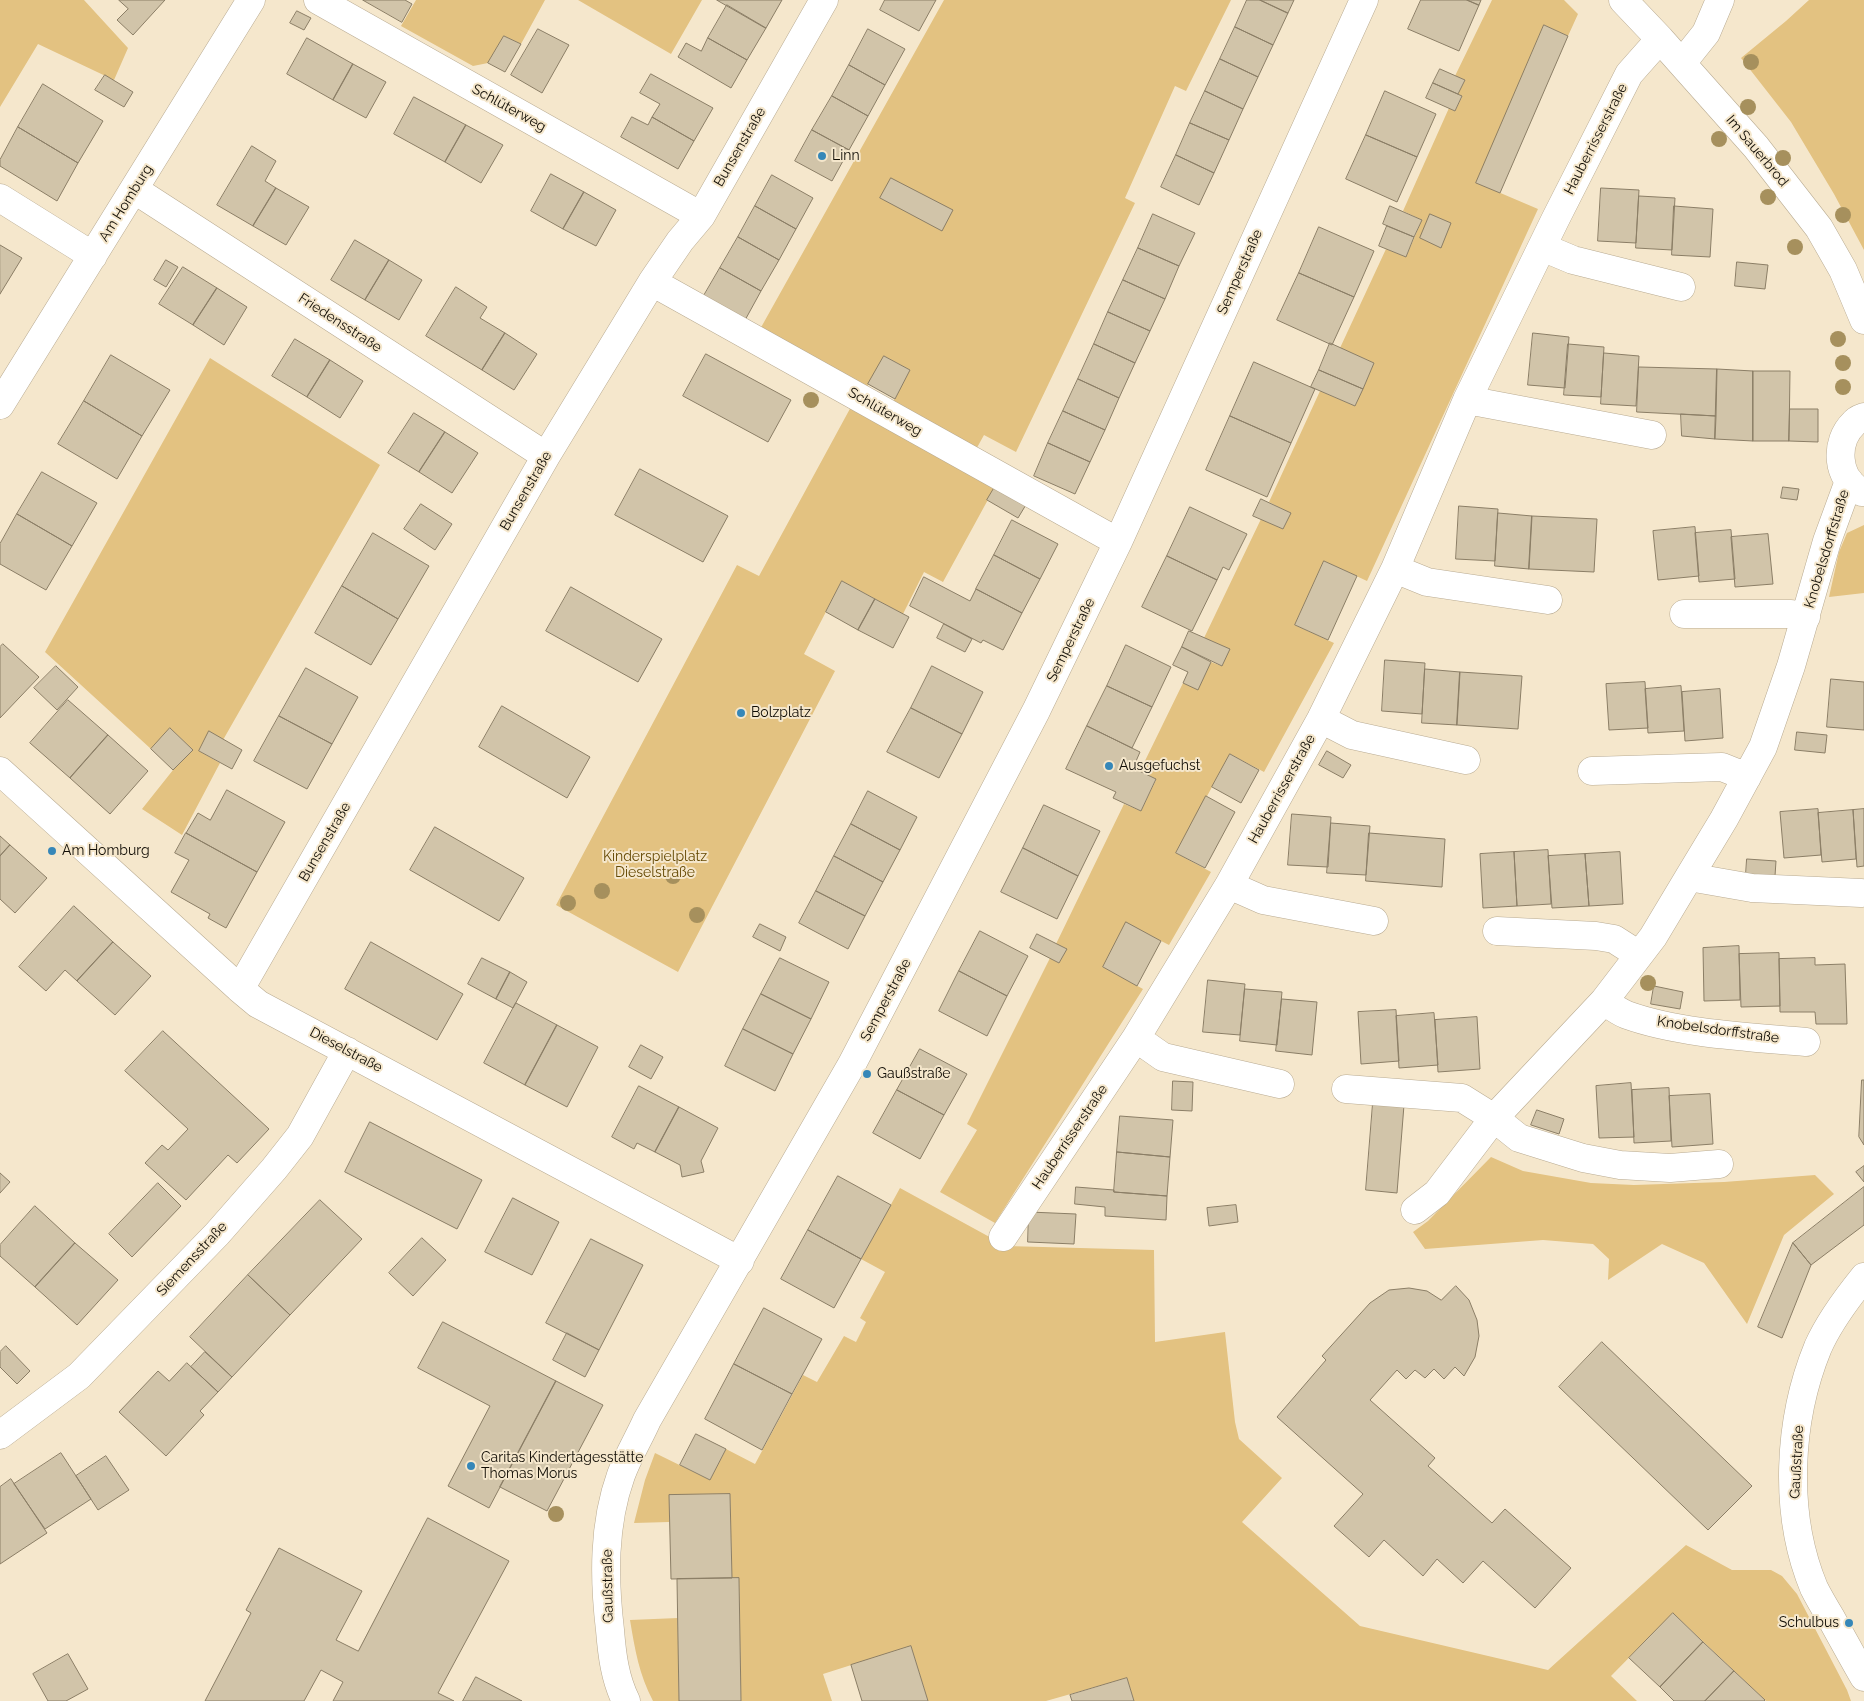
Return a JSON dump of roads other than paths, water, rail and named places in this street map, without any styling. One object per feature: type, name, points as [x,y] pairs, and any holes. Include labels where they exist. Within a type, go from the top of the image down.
[{"type":"street","name":"Schlüterweg","points":[[318,0],[701,216]]},
{"type":"street","name":"Bunsenstraße","points":[[240,990],[546,456],[652,282],[680,241],[701,216],[824,0]]},
{"type":"street","name":"Semperstraße","points":[[740,1261],[815,1132],[1036,711],[1118,542],[1364,0]]},
{"type":"street","name":"Im Sauerbrod","points":[[1623,0],[1756,147],[1819,228],[1843,270],[1864,320]]},
{"type":"street","points":[[1682,63],[1706,33],[1720,0]]},
{"type":"street","name":"Am Homburg","points":[[0,405],[135,190],[249,1]]},
{"type":"street","name":"Hauberrisserstraße","points":[[1003,1236],[1136,1038],[1230,885],[1321,719],[1395,569],[1468,400],[1542,246],[1629,74],[1660,39]]},
{"type":"street","name":"Friedensstraße","points":[[135,190],[546,456]]},
{"type":"street","points":[[0,198],[93,256]]},
{"type":"street","points":[[1542,246],[1572,260],[1681,287]]},
{"type":"street","name":"Schlüterweg","points":[[652,282],[1118,542]]},
{"type":"street","points":[[1468,400],[1652,436]]},
{"type":"street","points":[[1856,487],[1843,473],[1839,455],[1843,437],[1854,422],[1864,416]]},
{"type":"street","name":"Knobelsdorffstraße","points":[[1415,1210],[1437,1192],[1494,1118],[1604,1002],[1653,937],[1689,878],[1763,747],[1791,666],[1825,548],[1856,487]]},
{"type":"street","points":[[1395,569],[1428,582],[1548,600]]},
{"type":"street","name":"Knobelsdorffstraße","points":[[1684,614],[1791,614],[1806,617]]},
{"type":"street","name":"Hauberrisserstraße","points":[[1321,719],[1352,735],[1466,760]]},
{"type":"street","points":[[1592,771],[1722,767],[1747,777]]},
{"type":"street","name":"Dieselstraße","points":[[0,771],[240,990],[258,1004],[740,1261]]},
{"type":"street","points":[[1689,878],[1752,888],[1861,893]]},
{"type":"street","points":[[1230,885],[1263,900],[1374,921]]},
{"type":"street","points":[[1497,931],[1596,936],[1614,939],[1639,955]]},
{"type":"street","name":"Knobelsdorffstraße","points":[[1604,1002],[1626,1014],[1672,1027],[1745,1037],[1806,1042]]},
{"type":"street","points":[[1136,1038],[1162,1056],[1280,1084]]},
{"type":"street","name":"Siemensstraße","points":[[0,1435],[79,1376],[217,1234],[300,1136],[347,1051]]},
{"type":"street","points":[[1346,1089],[1462,1098],[1494,1118],[1519,1138],[1583,1158],[1620,1165],[1670,1168],[1719,1164]]},
{"type":"street","name":"Gaußstraße","points":[[626,1701],[618,1685],[607,1605],[605,1562],[610,1513],[621,1475],[647,1420],[740,1261]]},
{"type":"street","name":"Gaußstraße","points":[[1864,1277],[1845,1300],[1818,1346],[1802,1395],[1795,1446],[1794,1497],[1801,1547],[1815,1588],[1864,1677]]},
{"type":"place","name":"Linn","points":[[822,156]]},
{"type":"place","name":"Bolzplatz","points":[[741,713]]},
{"type":"place","name":"Ausgefuchst","points":[[1109,766]]},
{"type":"place","name":"Am Homburg","points":[[52,851]]},
{"type":"place","name":"Gaußstraße","points":[[867,1074]]},
{"type":"place","name":"Caritas Kindertagesstätte Thomas Morus","points":[[471,1466]]},
{"type":"place","name":"Schulbus","points":[[1849,1623]]},
{"type":"park label","name":"Kinderspielplatz Dieselstraße","points":[[655,866]]}]
